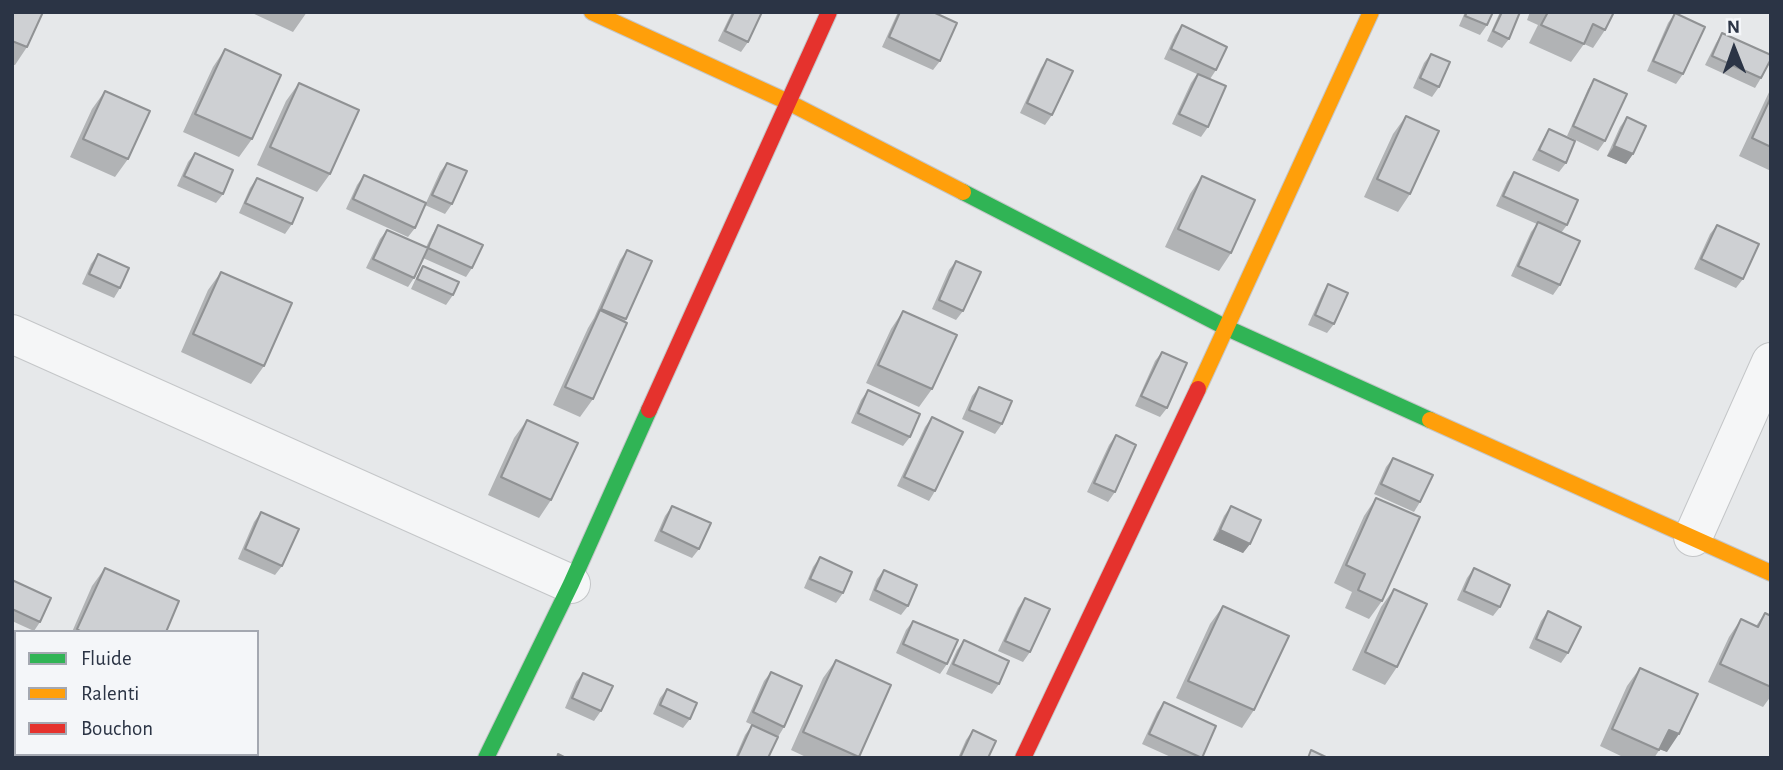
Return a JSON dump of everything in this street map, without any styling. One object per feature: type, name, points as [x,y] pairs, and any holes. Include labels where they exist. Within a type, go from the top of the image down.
[{"type":"street","points":[[592,12],[788,102],[1227,328],[1771,573]]},
{"type":"street","points":[[486,758],[571,584],[829,12]]},
{"type":"street","points":[[1023,758],[1227,328],[1371,12]]},
{"type":"street","points":[[12,334],[571,584]]},
{"type":"street","points":[[1693,537],[1771,362]]},
{"type":"building","points":[[12,12],[43,12],[27,47],[12,41]]},
{"type":"building","points":[[734,12],[762,12],[748,42],[725,31]]},
{"type":"building","points":[[900,12],[933,12],[957,23],[940,61],[889,37]]},
{"type":"building","points":[[1467,12],[1493,12],[1487,25],[1465,16]]},
{"type":"building","points":[[1502,12],[1520,12],[1509,39],[1493,31]]},
{"type":"building","points":[[1548,12],[1614,12],[1605,30],[1593,24],[1584,44],[1541,25]]},
{"type":"building","points":[[1675,13],[1705,27],[1683,74],[1653,61]]},
{"type":"building","points":[[1182,25],[1227,47],[1216,70],[1171,49]]},
{"type":"building","points":[[1722,33],[1771,55],[1761,78],[1712,56]]},
{"type":"building","points":[[225,49],[281,75],[252,139],[195,114]]},
{"type":"building","points":[[1431,54],[1450,62],[1439,87],[1420,78]]},
{"type":"building","points":[[1047,59],[1073,71],[1052,115],[1027,103]]},
{"type":"building","points":[[1198,74],[1226,86],[1208,127],[1179,114]]},
{"type":"building","points":[[1594,79],[1627,94],[1605,141],[1573,126]]},
{"type":"building","points":[[299,83],[359,110],[330,174],[270,147]]},
{"type":"building","points":[[105,91],[150,111],[128,159],[83,139]]},
{"type":"building","points":[[1771,97],[1771,147],[1752,138]]},
{"type":"building","points":[[1406,116],[1439,131],[1410,194],[1377,179]]},
{"type":"building","points":[[1627,117],[1646,126],[1633,154],[1614,146]]},
{"type":"building","points":[[1549,129],[1575,141],[1566,163],[1539,150]]},
{"type":"building","points":[[195,153],[233,170],[223,194],[184,176]]},
{"type":"building","points":[[447,163],[467,171],[452,204],[432,195]]},
{"type":"building","points":[[1514,172],[1578,200],[1567,225],[1503,196]]},
{"type":"building","points":[[364,175],[426,203],[415,228],[353,199]]},
{"type":"building","points":[[1202,176],[1255,200],[1231,253],[1178,229]]},
{"type":"building","points":[[257,178],[303,198],[292,224],[245,203]]},
{"type":"building","points":[[1538,222],[1580,241],[1560,285],[1518,266]]},
{"type":"building","points":[[438,225],[483,245],[472,268],[428,248]]},
{"type":"building","points":[[1717,225],[1759,244],[1743,279],[1701,259]]},
{"type":"building","points":[[387,230],[428,248],[414,278],[373,259]]},
{"type":"building","points":[[627,250],[652,261],[626,319],[601,309]]},
{"type":"building","points":[[98,254],[129,268],[120,288],[89,274]]},
{"type":"building","points":[[956,261],[981,272],[963,311],[939,300]]},
{"type":"building","points":[[423,266],[459,282],[453,295],[417,279]]},
{"type":"building","points":[[221,272],[292,303],[264,366],[193,334]]},
{"type":"building","points":[[1328,284],[1348,293],[1334,324],[1315,315]]},
{"type":"building","points":[[600,310],[627,323],[593,399],[565,387]]},
{"type":"building","points":[[903,311],[957,335],[932,389],[878,365]]},
{"type":"building","points":[[1162,352],[1187,363],[1167,408],[1141,396]]},
{"type":"building","points":[[979,387],[1012,401],[1002,424],[969,410]]},
{"type":"building","points":[[868,390],[920,414],[910,437],[858,413]]},
{"type":"building","points":[[932,417],[963,432],[935,491],[904,477]]},
{"type":"building","points":[[527,420],[578,443],[551,500],[501,477]]},
{"type":"building","points":[[1116,435],[1136,445],[1115,492],[1094,483]]},
{"type":"building","points":[[1393,458],[1433,475],[1420,502],[1381,484]]},
{"type":"building","points":[[1376,498],[1420,517],[1382,601],[1358,590],[1365,574],[1346,565]]},
{"type":"building","points":[[672,506],[711,523],[699,549],[661,531]]},
{"type":"building","points":[[1231,506],[1261,520],[1250,544],[1220,530]]},
{"type":"building","points":[[261,512],[299,529],[282,566],[245,549]]},
{"type":"building","points":[[820,557],[852,572],[843,593],[810,579]]},
{"type":"building","points":[[105,568],[179,601],[167,630],[77,629]]},
{"type":"building","points":[[1474,568],[1510,585],[1500,607],[1464,591]]},
{"type":"building","points":[[884,570],[917,585],[908,606],[875,590]]},
{"type":"building","points":[[12,580],[51,598],[40,622],[12,609]]},
{"type":"building","points":[[1394,589],[1427,604],[1397,667],[1365,652]]},
{"type":"building","points":[[1025,598],[1050,609],[1030,652],[1005,641]]},
{"type":"building","points":[[1223,606],[1289,636],[1254,710],[1188,681]]},
{"type":"building","points":[[1548,611],[1581,627],[1568,653],[1536,639]]},
{"type":"building","points":[[1765,613],[1771,616],[1771,687],[1720,664],[1741,619],[1758,627]]},
{"type":"building","points":[[913,621],[958,640],[947,664],[903,644]]},
{"type":"building","points":[[964,640],[1009,661],[999,684],[953,664]]},
{"type":"building","points":[[836,660],[891,685],[859,757],[803,732]]},
{"type":"building","points":[[1640,668],[1698,694],[1679,734],[1669,730],[1659,750],[1612,729]]},
{"type":"building","points":[[771,672],[802,686],[784,727],[753,712]]},
{"type":"building","points":[[583,673],[613,686],[601,711],[572,698]]},
{"type":"building","points":[[667,689],[697,703],[690,719],[660,705]]},
{"type":"building","points":[[1164,702],[1216,726],[1202,758],[1149,734]]},
{"type":"building","points":[[752,725],[778,737],[768,758],[737,758]]},
{"type":"building","points":[[973,730],[996,741],[988,758],[960,758]]},
{"type":"building","points":[[1311,750],[1328,758],[1308,758]]},
{"type":"traffic: fast","points":[[963,192],[1227,328],[1430,420]]},
{"type":"traffic: fast","points":[[486,758],[571,584],[649,410]]},
{"type":"traffic: slow","points":[[592,12],[788,102],[963,192]]},
{"type":"traffic: slow","points":[[1198,389],[1371,12]]},
{"type":"traffic: slow","points":[[1430,420],[1771,573]]},
{"type":"traffic: jam","points":[[649,410],[829,12]]},
{"type":"traffic: jam","points":[[1023,758],[1198,389]]}]
